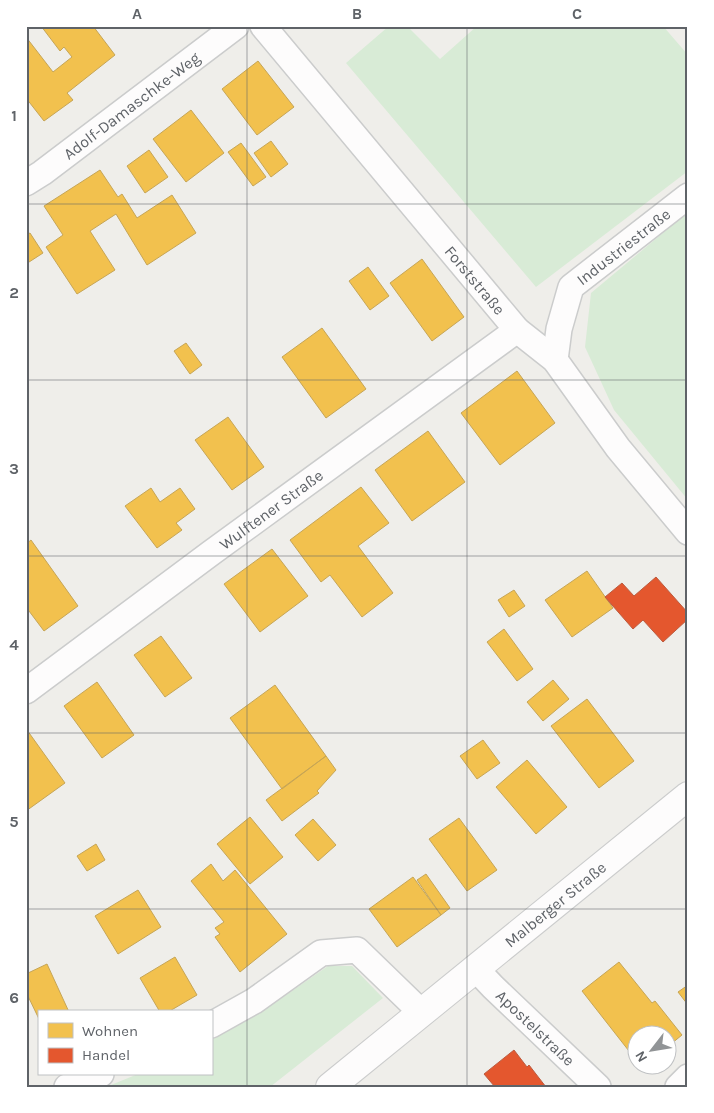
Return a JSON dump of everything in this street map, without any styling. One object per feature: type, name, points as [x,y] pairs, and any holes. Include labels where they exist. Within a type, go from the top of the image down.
[{"type":"street","name":"Adolf-Damaschke-Weg","points":[[26,183],[42,173],[236,26]]},
{"type":"street","name":"Forststraße","points":[[263,26],[517,330],[555,360],[618,448],[688,532]]},
{"type":"street","name":"Industriestraße","points":[[555,360],[559,329],[571,287],[688,196]]},
{"type":"street","name":"Wulftener Straße","points":[[26,691],[211,553],[517,330]]},
{"type":"street","name":"Malberger Straße","points":[[330,1087],[688,796]]},
{"type":"street","points":[[212,1024],[254,1000],[322,954],[357,950],[421,1012]]},
{"type":"street","name":"Apostelstraße","points":[[475,968],[598,1087]]},
{"type":"street","points":[[68,1087],[97,1076]]},
{"type":"street","points":[[678,1087],[688,1077]]},
{"type":"green space","points":[[389,26],[407,26],[440,59],[477,26],[663,26],[688,55],[688,171],[536,287],[346,63]]},
{"type":"green space","points":[[688,212],[688,500],[614,410],[585,347],[591,293]]},
{"type":"green space","points":[[328,966],[352,966],[383,998],[270,1087],[106,1087],[133,1076],[212,1076],[212,1039],[260,1013]]},
{"type":"building: Wohnen","points":[[41,26],[83,26],[85,29],[88,26],[93,26],[115,55],[67,93],[73,100],[44,121],[26,98],[26,37],[53,72],[72,57],[64,47],[60,51]]},
{"type":"building: Wohnen","points":[[258,61],[294,107],[257,135],[222,89]]},
{"type":"building: Wohnen","points":[[191,110],[224,153],[186,182],[153,139]]},
{"type":"building: Wohnen","points":[[271,141],[288,164],[271,177],[254,153]]},
{"type":"building: Wohnen","points":[[241,143],[266,177],[253,186],[228,152]]},
{"type":"building: Wohnen","points":[[149,150],[168,177],[145,193],[127,166]]},
{"type":"building: Wohnen","points":[[100,170],[118,197],[122,194],[137,218],[172,195],[196,233],[147,265],[116,214],[90,231],[115,270],[77,294],[46,247],[63,235],[44,206]]},
{"type":"building: Wohnen","points":[[30,233],[43,253],[26,264],[26,235]]},
{"type":"building: Wohnen","points":[[422,259],[464,317],[432,341],[390,283]]},
{"type":"building: Wohnen","points":[[368,267],[389,296],[370,310],[349,281]]},
{"type":"building: Wohnen","points":[[322,328],[366,389],[326,418],[282,357]]},
{"type":"building: Wohnen","points":[[186,343],[202,365],[190,374],[174,351]]},
{"type":"building: Wohnen","points":[[517,371],[555,423],[500,465],[461,413]]},
{"type":"building: Wohnen","points":[[228,417],[264,467],[232,490],[195,440]]},
{"type":"building: Wohnen","points":[[428,431],[465,482],[412,521],[375,470]]},
{"type":"building: Wohnen","points":[[361,487],[389,523],[358,546],[393,593],[362,617],[330,575],[321,582],[290,540]]},
{"type":"building: Wohnen","points":[[151,488],[160,502],[180,488],[195,509],[176,523],[182,530],[157,548],[125,506]]},
{"type":"building: Wohnen","points":[[31,540],[78,606],[44,631],[26,607],[26,544]]},
{"type":"building: Wohnen","points":[[272,549],[308,596],[260,632],[224,584]]},
{"type":"building: Wohnen","points":[[587,571],[613,608],[572,637],[545,600]]},
{"type":"building: Wohnen","points":[[514,590],[525,606],[509,617],[498,600]]},
{"type":"building: Wohnen","points":[[504,629],[533,669],[517,681],[487,642]]},
{"type":"building: Wohnen","points":[[161,636],[192,678],[165,697],[134,655]]},
{"type":"building: Wohnen","points":[[553,680],[569,699],[543,721],[527,702]]},
{"type":"building: Wohnen","points":[[97,682],[134,735],[102,758],[64,706]]},
{"type":"building: Wohnen","points":[[275,685],[326,756],[282,789],[230,718]]},
{"type":"building: Wohnen","points":[[587,699],[634,761],[599,788],[551,726]]},
{"type":"building: Wohnen","points":[[26,731],[65,783],[26,811]]},
{"type":"building: Wohnen","points":[[483,740],[500,763],[477,779],[460,756]]},
{"type":"building: Wohnen","points":[[326,756],[336,770],[317,791],[319,793],[282,821],[266,800]]},
{"type":"building: Wohnen","points":[[527,760],[567,807],[536,834],[496,787]]},
{"type":"building: Wohnen","points":[[250,817],[283,857],[250,884],[217,844]]},
{"type":"building: Wohnen","points":[[459,818],[497,870],[467,891],[429,839]]},
{"type":"building: Wohnen","points":[[313,819],[336,845],[318,861],[295,835]]},
{"type":"building: Wohnen","points":[[96,844],[105,860],[87,871],[77,856]]},
{"type":"building: Wohnen","points":[[211,864],[223,881],[235,870],[287,934],[240,972],[215,937],[220,934],[215,928],[224,922],[191,881]]},
{"type":"building: Wohnen","points":[[426,874],[450,908],[441,915],[417,880]]},
{"type":"building: Wohnen","points":[[413,877],[441,915],[397,947],[369,909]]},
{"type":"building: Wohnen","points":[[138,890],[161,927],[118,954],[95,916]]},
{"type":"building: Wohnen","points":[[175,957],[197,995],[171,1010],[159,1010],[140,978]]},
{"type":"building: Wohnen","points":[[619,962],[652,1003],[655,1001],[675,1026],[626,1026],[626,1047],[582,991]]},
{"type":"building: Wohnen","points":[[47,964],[68,1010],[38,1010],[38,1017],[26,992],[26,974]]},
{"type":"building: Wohnen","points":[[688,985],[688,1005],[678,992]]},
{"type":"building: Wohnen","points":[[676,1027],[682,1035],[676,1040]]},
{"type":"building: Handel","points":[[656,577],[688,613],[688,619],[663,642],[643,620],[633,629],[605,597],[622,583],[634,596]]},
{"type":"building: Handel","points":[[514,1050],[527,1067],[529,1065],[546,1087],[495,1087],[484,1074]]}]
